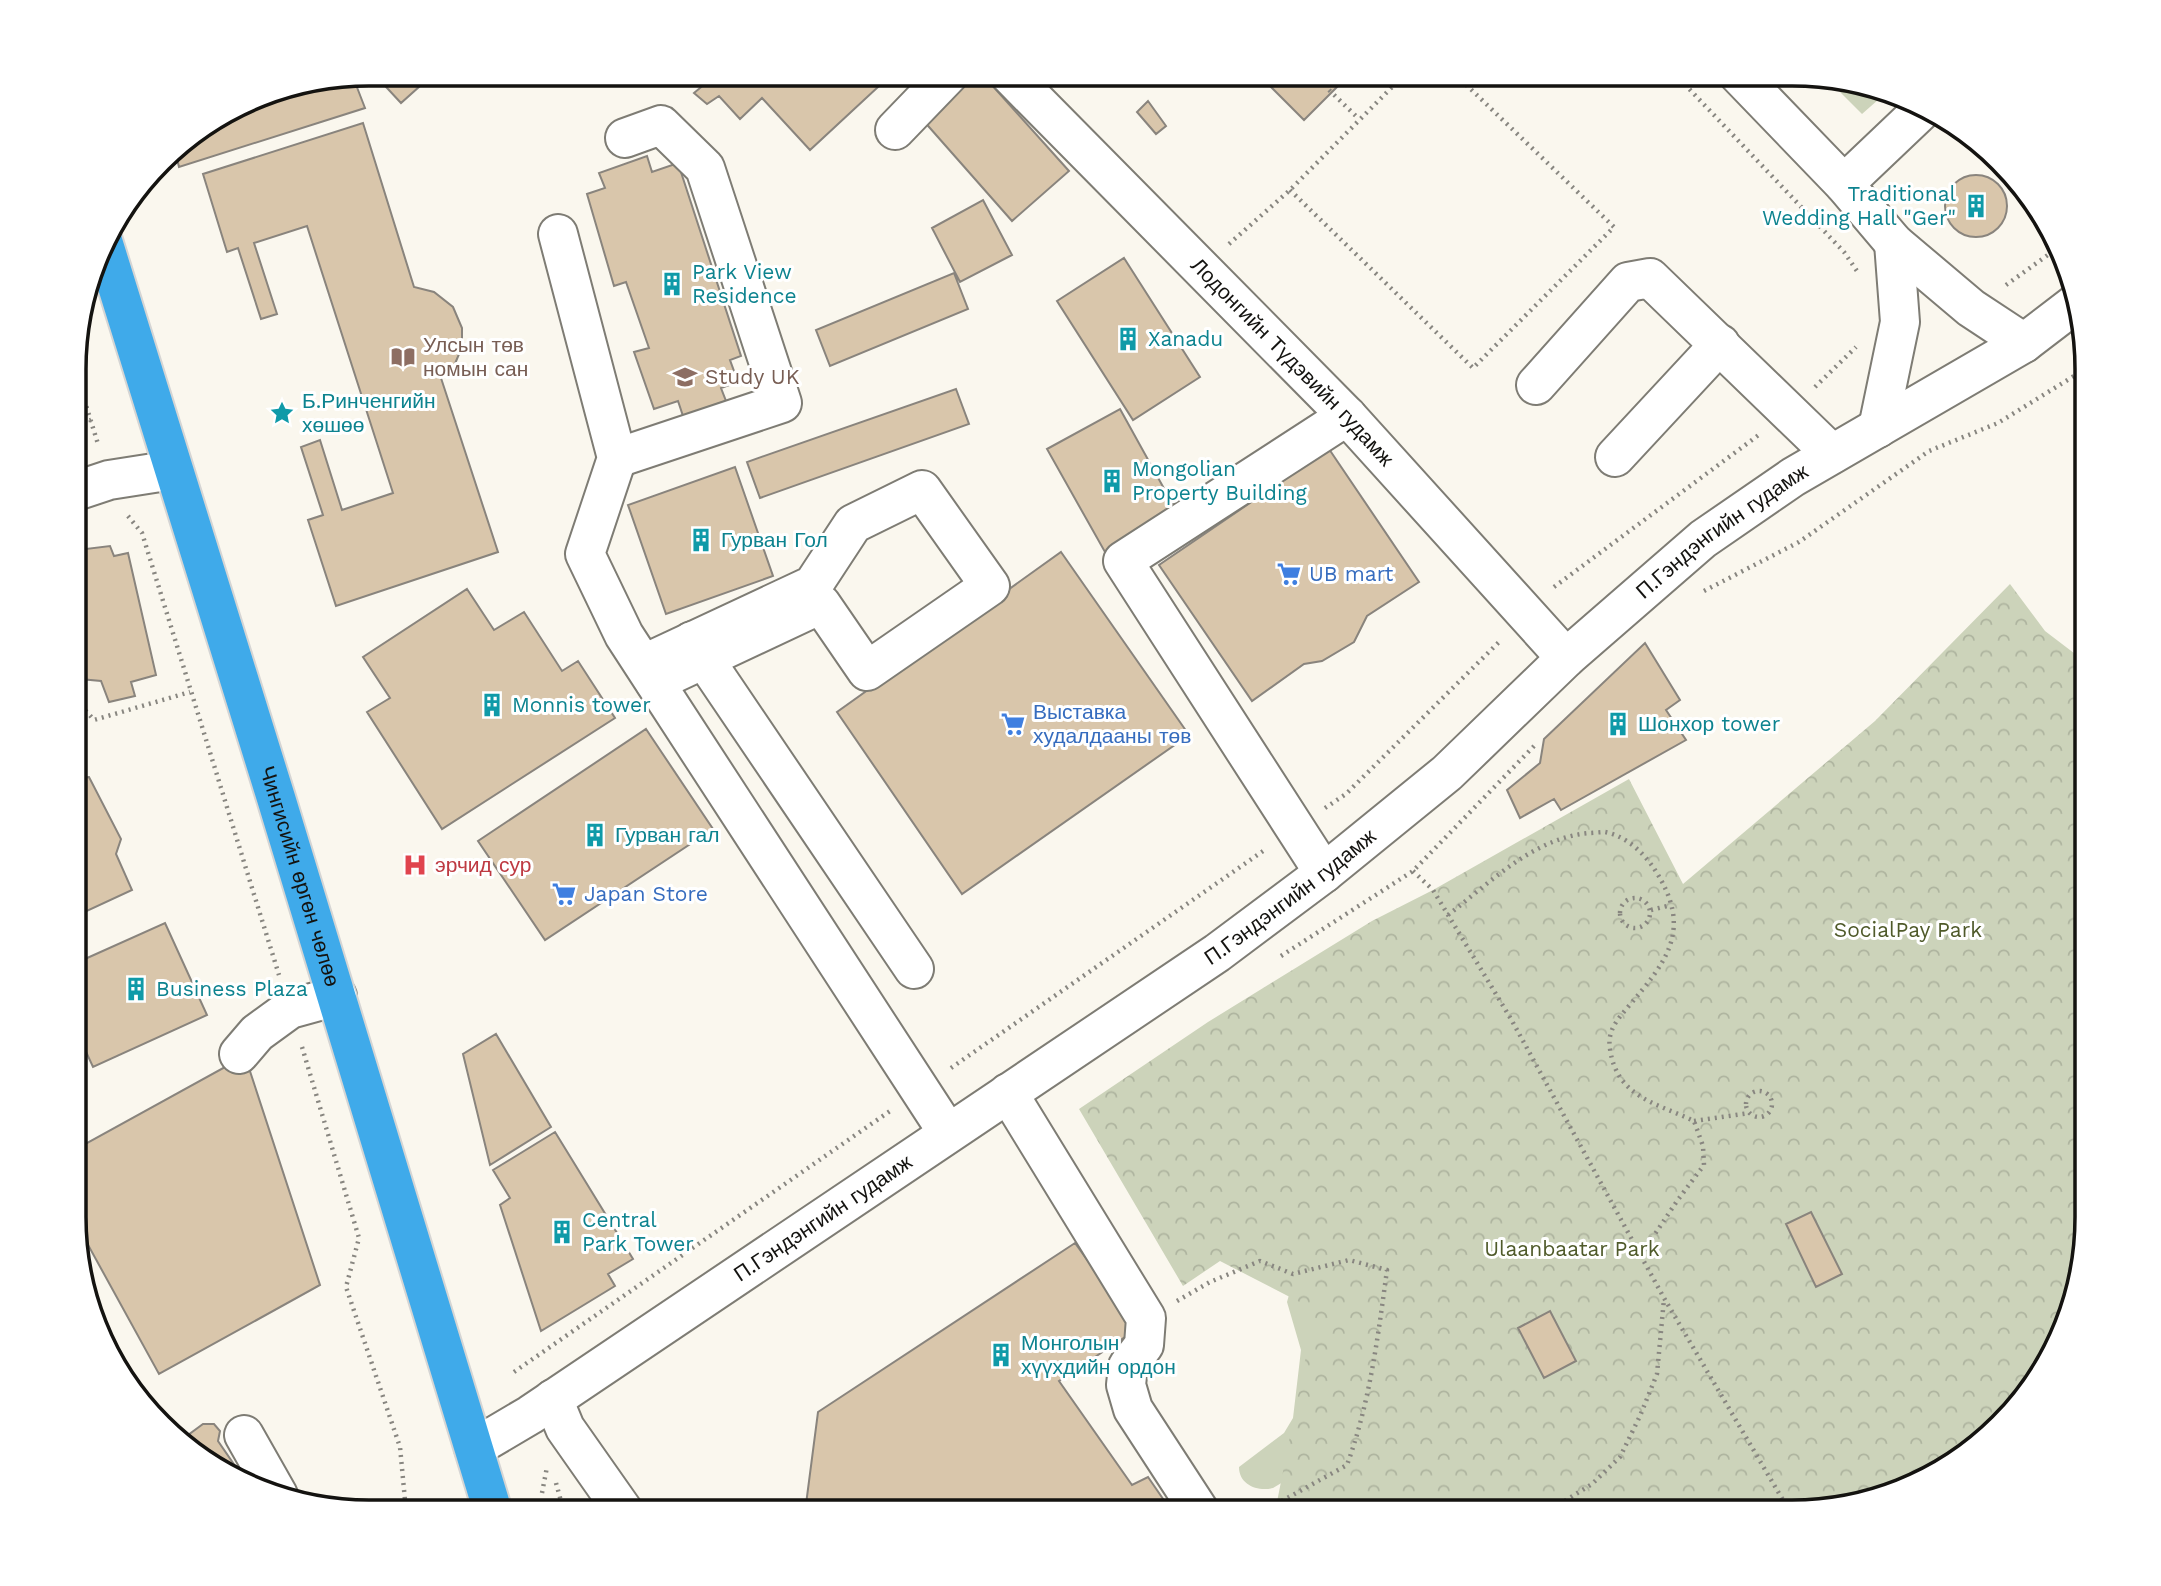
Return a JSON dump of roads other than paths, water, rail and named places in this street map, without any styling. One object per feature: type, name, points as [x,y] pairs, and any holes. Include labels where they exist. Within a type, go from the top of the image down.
[{"type":"highway","name":"Чингисийн өргөн чөлөө","points":[[108,258],[337,996],[489,1500]]},
{"type":"street","points":[[895,130],[937,86]]},
{"type":"street","name":"Лодонгийн Түдэвийн гудамж","points":[[1021,86],[1347,416],[1566,658]]},
{"type":"street","points":[[1749,86],[1843,184],[1894,243],[1971,308],[2024,343]]},
{"type":"street","points":[[1843,184],[1917,115]]},
{"type":"street","points":[[617,458],[782,403],[705,167],[661,125],[625,138]]},
{"type":"street","points":[[558,234],[617,458],[585,554],[624,635],[948,1133]]},
{"type":"street","points":[[1878,428],[1900,322],[1894,243]]},
{"type":"street","points":[[1536,385],[1628,282],[1650,278],[1832,454]]},
{"type":"street","name":"П.Гэндэнгийн гудамж","points":[[474,1448],[554,1399],[1217,953],[1324,873],[1447,773],[1566,658],[1703,539],[1832,454],[1954,386],[2024,343],[2069,309]]},
{"type":"street","points":[[1615,457],[1720,344]]},
{"type":"street","points":[[1324,873],[1123,561],[1347,416]]},
{"type":"street","points":[[92,486],[173,470]]},
{"type":"street","points":[[649,673],[698,651],[821,604],[867,671],[990,586],[922,490],[853,524],[813,584],[698,651]]},
{"type":"street","points":[[698,651],[914,969]]},
{"type":"street","points":[[239,1054],[257,1033],[290,1009],[337,996]]},
{"type":"street","points":[[1008,1093],[1146,1318],[1144,1345],[1128,1366],[1126,1385],[1133,1409],[1192,1500]]},
{"type":"street","points":[[554,1399],[565,1428],[616,1500]]},
{"type":"street","points":[[244,1435],[271,1483]]},
{"type":"place","name":"Traditional Wedding Hall \"Ger\"","points":[[1976,206]]},
{"type":"place","name":"Park View Residence","points":[[672,284]]},
{"type":"place","name":"Xanadu","points":[[1128,339]]},
{"type":"place","name":"Улсын төв номын сан","points":[[403,357]]},
{"type":"place","name":"Study UK","points":[[685,377]]},
{"type":"place","name":"Б.Ринченгийн хөшөө","points":[[282,413]]},
{"type":"place","name":"Mongolian Property Building","points":[[1112,481]]},
{"type":"place","name":"Гурван Гол","points":[[701,540]]},
{"type":"place","name":"UB mart","points":[[1289,574]]},
{"type":"place","name":"Monnis tower","points":[[492,705]]},
{"type":"place","name":"Выставка худалдааны төв","points":[[1013,724]]},
{"type":"place","name":"Шонхор tower","points":[[1618,724]]},
{"type":"place","name":"Гурван гал","points":[[595,835]]},
{"type":"place","name":"эрчид сур","points":[[415,865]]},
{"type":"place","name":"Japan Store","points":[[564,894]]},
{"type":"place","name":"Business Plaza","points":[[136,989]]},
{"type":"place","name":"Central Park Tower","points":[[562,1232]]},
{"type":"place","name":"Монголын хүүхдийн ордон","points":[[1001,1355]]},
{"type":"park label","name":"SocialPay Park","points":[[1908,930]]},
{"type":"park label","name":"Ulaanbaatar Park","points":[[1572,1249]]}]
